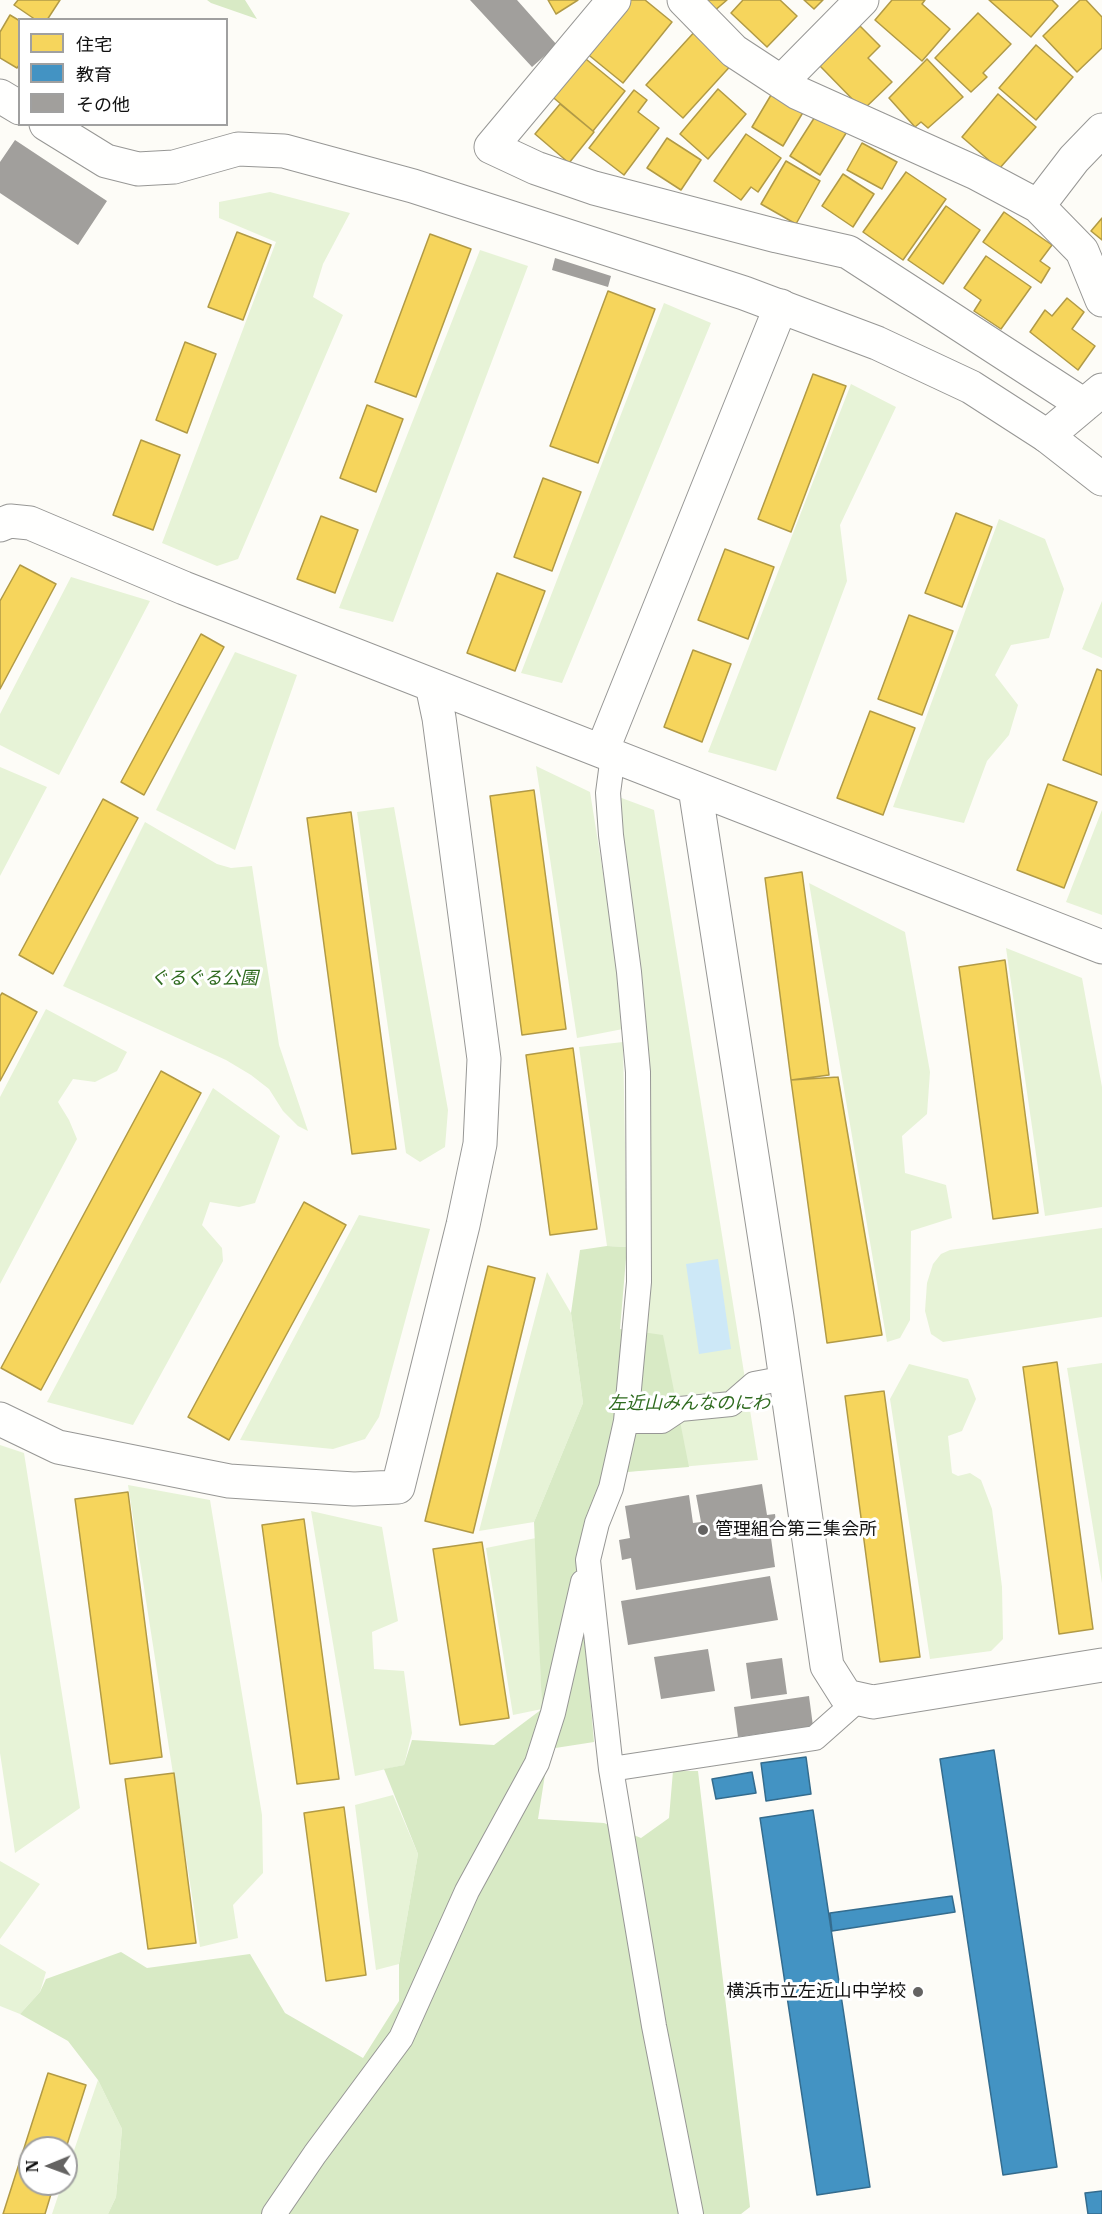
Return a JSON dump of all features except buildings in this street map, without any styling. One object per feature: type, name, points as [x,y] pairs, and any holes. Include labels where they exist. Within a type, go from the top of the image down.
[{"type":"street","points":[[614,0],[491,147],[536,168],[594,188],[777,236],[848,252],[1093,398],[1047,436]]},
{"type":"street","points":[[684,0],[734,51],[780,82],[878,130],[976,173],[1038,206],[1082,251],[1102,300]]},
{"type":"street","points":[[780,82],[862,0]]},
{"type":"street","points":[[0,96],[18,107]]},
{"type":"street","points":[[49,126],[106,161],[138,169],[174,166],[238,150],[284,151],[436,193],[781,306],[877,343],[971,387],[1047,436],[1102,479]]},
{"type":"street","points":[[1038,206],[1074,159],[1102,130]]},
{"type":"street","points":[[274,2214],[315,2154],[401,2038],[467,1891],[537,1763],[553,1713],[597,1523],[611,1488],[626,1421],[639,1282],[638,1072],[629,972],[610,824],[607,753],[781,306]]},
{"type":"street","points":[[0,525],[10,521],[30,523],[184,588],[1102,947]]},
{"type":"street","points":[[0,1419],[58,1447],[229,1481],[354,1489],[398,1486],[464,1225],[480,1144],[484,1059],[439,718],[432,685]]},
{"type":"street","points":[[695,788],[786,1378],[827,1666],[846,1696],[873,1702],[1102,1665]]},
{"type":"street","points":[[626,1421],[662,1421],[680,1409],[731,1404],[754,1384],[786,1378]]},
{"type":"street","points":[[588,1560],[611,1769],[656,2036],[691,2214]]},
{"type":"street","points":[[611,1769],[815,1738],[859,1699]]},
{"type":"green space","points":[[207,0],[245,0],[257,19],[211,3]]},
{"type":"green space","points":[[270,192],[350,213],[323,264],[313,297],[343,315],[238,559],[217,566],[162,543],[276,242],[219,218],[219,202]]},
{"type":"green space","points":[[480,250],[528,266],[393,622],[339,608]]},
{"type":"green space","points":[[664,303],[711,323],[562,683],[521,673]]},
{"type":"green space","points":[[851,384],[896,407],[840,525],[847,581],[776,771],[708,752]]},
{"type":"green space","points":[[999,519],[1045,539],[1064,589],[1049,638],[1011,645],[995,675],[1018,705],[1009,735],[987,761],[964,823],[893,807]]},
{"type":"green space","points":[[71,577],[150,601],[59,775],[0,745],[0,714]]},
{"type":"green space","points":[[1102,601],[1102,658],[1082,649]]},
{"type":"green space","points":[[235,652],[297,675],[235,850],[156,810]]},
{"type":"green space","points":[[536,766],[590,792],[628,1028],[577,1038]]},
{"type":"green space","points":[[0,767],[47,787],[0,876]]},
{"type":"green space","name":"左近山みんなのにわ","points":[[608,793],[654,810],[758,1460],[614,1473],[626,1421],[638,1072]]},
{"type":"green space","points":[[394,807],[448,1110],[445,1147],[420,1162],[406,1153],[357,812]]},
{"type":"green space","points":[[1102,810],[1102,915],[1066,902]]},
{"type":"green space","name":"ぐるぐる公園","points":[[145,822],[217,864],[231,868],[252,866],[279,1045],[308,1131],[298,1126],[283,1111],[269,1089],[226,1060],[63,986]]},
{"type":"green space","points":[[809,883],[905,932],[930,1072],[927,1114],[902,1136],[905,1173],[946,1185],[952,1218],[911,1231],[910,1320],[900,1338],[887,1342]]},
{"type":"green space","points":[[1006,948],[1082,978],[1102,1087],[1102,1207],[1045,1216]]},
{"type":"green space","points":[[46,1009],[127,1052],[117,1071],[95,1082],[73,1079],[58,1102],[77,1139],[0,1284],[0,1097]]},
{"type":"green space","points":[[623,1042],[627,1247],[607,1246],[579,1047]]},
{"type":"green space","points":[[213,1088],[280,1136],[255,1203],[239,1207],[210,1202],[202,1225],[222,1248],[223,1261],[133,1425],[47,1402]]},
{"type":"green space","points":[[359,1215],[430,1229],[379,1417],[365,1439],[333,1449],[240,1440]]},
{"type":"green space","points":[[1102,1228],[1102,1317],[943,1342],[931,1334],[925,1311],[927,1283],[933,1264],[941,1254],[950,1250]]},
{"type":"green space","points":[[607,1246],[627,1247],[620,1329],[663,1335],[689,1467],[614,1473],[586,1648],[594,1742],[549,1749],[538,1819],[604,1823],[641,1838],[669,1818],[673,1771],[698,1771],[750,2207],[741,2214],[108,2214],[116,2197],[122,2129],[98,2080],[68,2041],[20,2014],[40,1992],[46,1979],[121,1952],[147,1968],[250,1954],[285,2013],[363,2058],[399,2001],[399,1964],[418,1854],[384,1769],[404,1765],[412,1740],[494,1745],[542,1709],[534,1522],[583,1403],[571,1313],[580,1250]]},
{"type":"green space","points":[[547,1272],[571,1313],[583,1403],[534,1522],[479,1531]]},
{"type":"green space","points":[[1102,1363],[1102,1583],[1067,1368]]},
{"type":"green space","points":[[909,1364],[968,1379],[976,1399],[962,1431],[948,1436],[952,1473],[958,1476],[970,1473],[981,1480],[992,1509],[1002,1587],[1003,1639],[991,1651],[930,1659],[890,1399]]},
{"type":"green space","points":[[0,1445],[24,1453],[80,1808],[15,1853],[0,1753]]},
{"type":"green space","points":[[128,1485],[210,1500],[262,1815],[263,1873],[233,1905],[238,1938],[200,1947]]},
{"type":"green space","points":[[311,1511],[382,1527],[398,1621],[372,1632],[374,1669],[404,1671],[412,1733],[404,1765],[355,1776]]},
{"type":"green space","points":[[536,1538],[542,1709],[513,1715],[486,1548]]},
{"type":"green space","points":[[393,1795],[418,1854],[399,1964],[376,1970],[355,1805]]},
{"type":"green space","points":[[0,1861],[40,1884],[0,1939]]},
{"type":"green space","points":[[0,1944],[46,1972],[40,1992],[20,2014],[0,2006]]},
{"type":"green space","points":[[98,2080],[122,2129],[116,2197],[108,2214],[52,2214],[58,2196],[78,2196],[78,2139]]},
{"type":"water","points":[[718,1259],[731,1349],[699,1354],[686,1264]]},
{"type":"place","name":"管理組合第三集会所","points":[[703,1530]]},
{"type":"place","name":"横浜市立左近山中学校","points":[[918,1992]]}]
